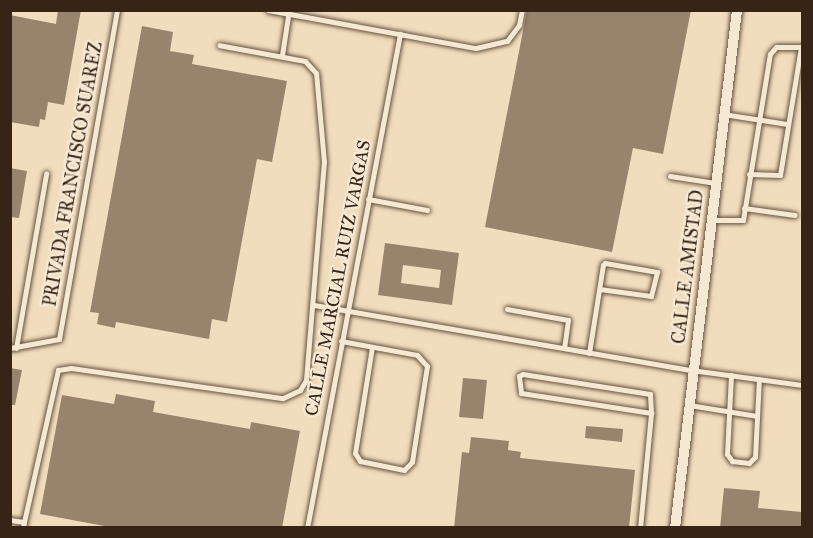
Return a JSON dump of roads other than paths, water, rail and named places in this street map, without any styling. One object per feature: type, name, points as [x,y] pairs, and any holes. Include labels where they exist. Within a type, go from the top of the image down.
[{"type":"street","name":"CALLE AMISTAD","points":[[675,528],[691,370],[737,10]]},
{"type":"lane","name":"PRIVADA FRANCISCO SUAREZ","points":[[13,348],[57,342],[117,10]]},
{"type":"lane","points":[[268,10],[487,47],[507,41],[514,33],[522,10]]},
{"type":"lane","points":[[282,55],[289,12]]},
{"type":"lane","name":"CALLE MARCIAL RUIZ VARGAS","points":[[307,528],[346,311],[400,34]]},
{"type":"lane","points":[[10,520],[23,525],[57,370],[71,368],[283,398],[293,396],[306,380],[325,156],[316,73],[305,61],[219,45]]},
{"type":"lane","points":[[710,220],[740,222],[772,50],[801,47],[780,175],[749,174]]},
{"type":"lane","points":[[723,114],[787,124]]},
{"type":"lane","points":[[13,348],[46,174]]},
{"type":"lane","points":[[670,176],[715,183]]},
{"type":"lane","points":[[368,199],[427,210]]},
{"type":"lane","points":[[744,208],[795,215]]},
{"type":"lane","points":[[588,353],[603,265],[607,262],[657,272],[651,296],[599,289]]},
{"type":"lane","points":[[314,305],[691,370],[802,385]]},
{"type":"lane","points":[[507,309],[568,320],[564,348]]},
{"type":"lane","points":[[341,341],[417,355],[427,366],[412,462],[404,470],[360,461],[355,453],[372,347]]},
{"type":"lane","points":[[640,528],[651,413],[648,393],[523,374],[519,376],[521,393],[651,413]]},
{"type":"lane","points":[[731,375],[727,454],[732,461],[749,463],[755,457],[759,379]]},
{"type":"lane","points":[[688,405],[757,416]]}]
